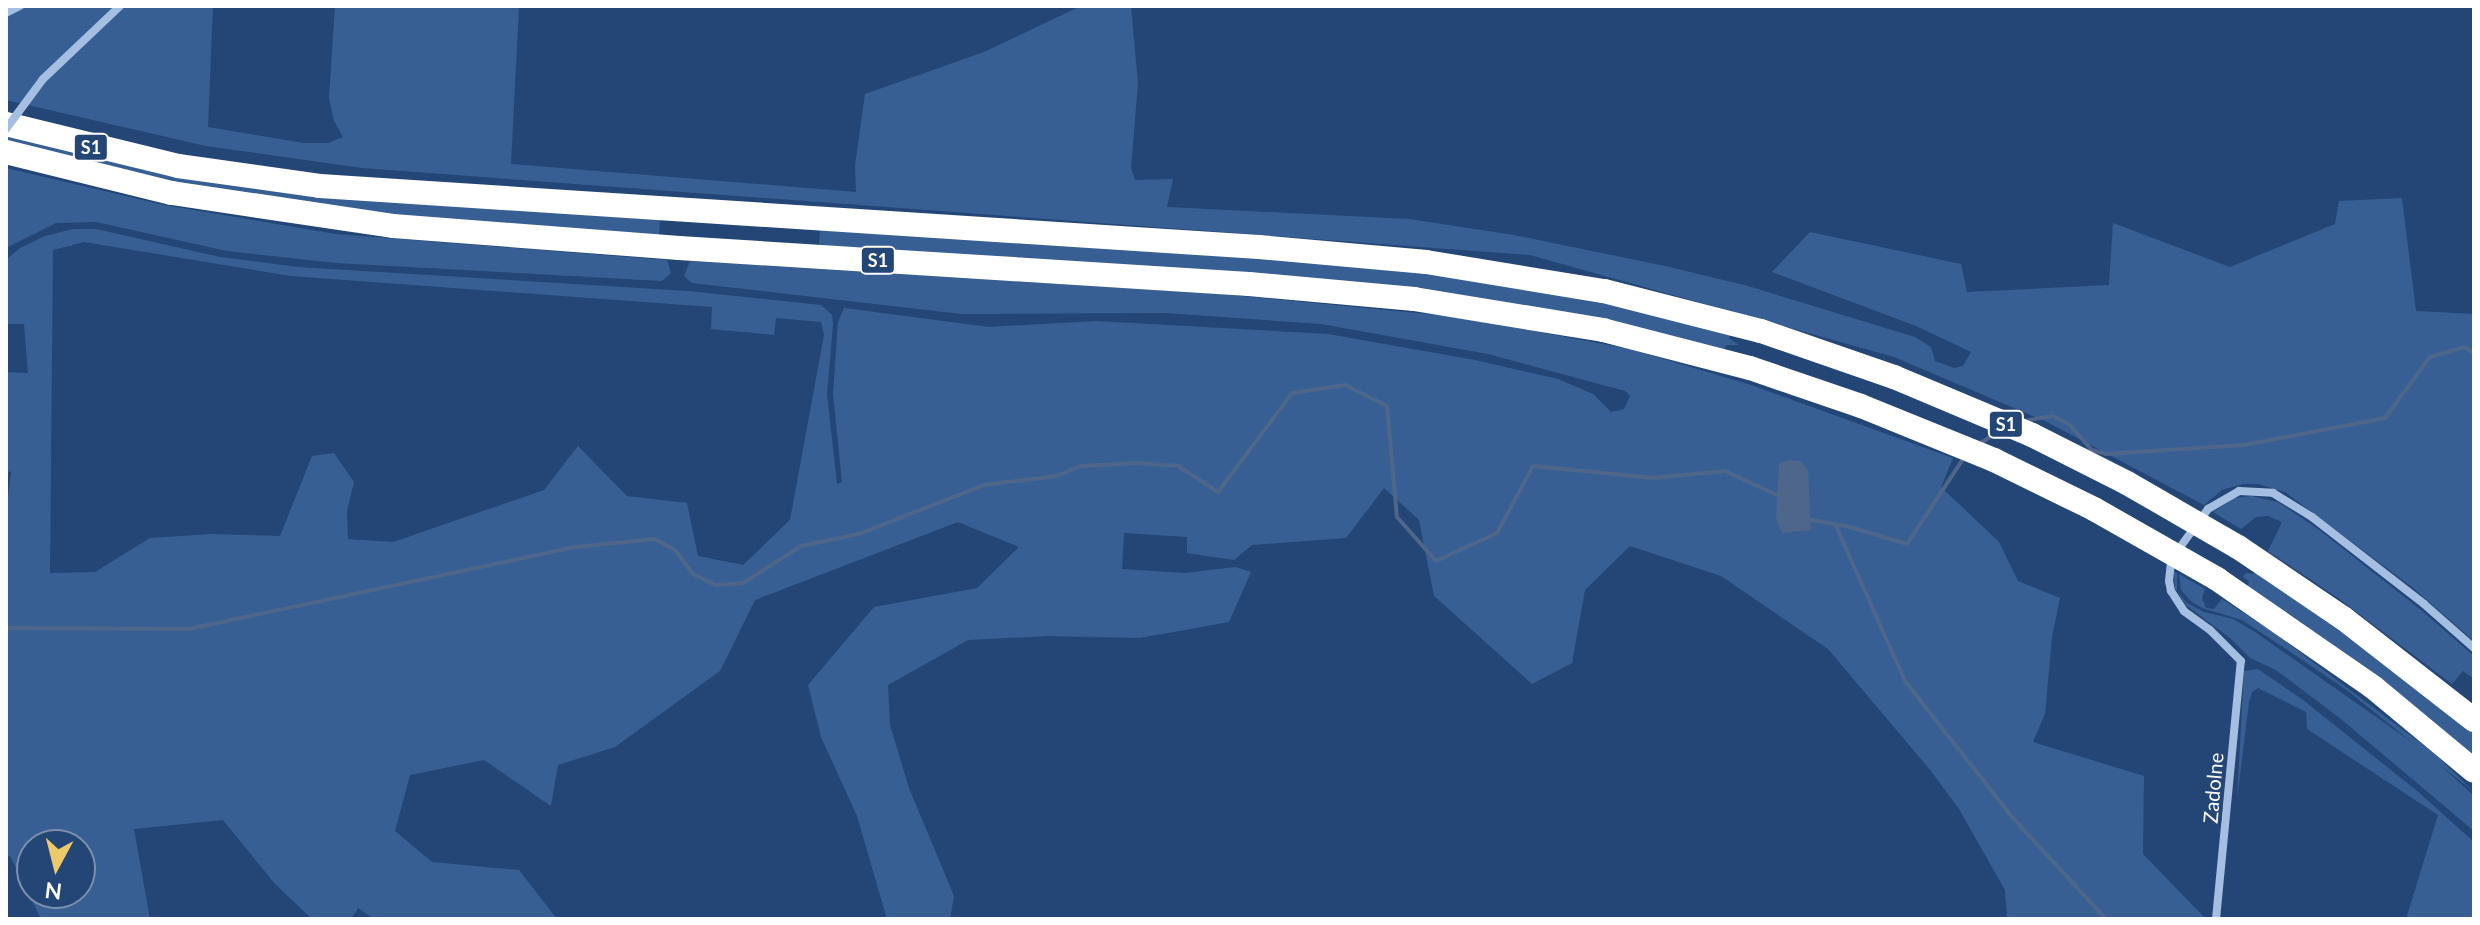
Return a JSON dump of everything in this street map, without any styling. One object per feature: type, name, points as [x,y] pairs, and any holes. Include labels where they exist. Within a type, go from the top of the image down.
[{"type":"highway","name":"S1","points":[[6,127],[178,166],[320,186],[1259,247],[1426,262],[1604,291],[1761,331],[1881,372],[2032,435],[2127,483],[2238,547],[2343,618],[2474,720]]},
{"type":"highway","name":"S1","points":[[6,152],[172,193],[393,226],[1277,286],[1442,302],[1603,330],[1750,368],[1861,406],[1994,460],[2104,514],[2217,579],[2373,687],[2474,771]]},
{"type":"street","points":[[6,13],[20,6]]},
{"type":"street","points":[[6,127],[43,79],[120,6]]},
{"type":"street","name":"Zadolne","points":[[2216,919],[2241,661],[2184,611],[2171,591],[2169,581],[2171,563],[2208,509],[2229,495],[2262,490],[2285,499],[2424,604],[2474,648]]},
{"type":"shaded area","points":[[20,6],[213,6],[208,127],[304,143],[328,143],[343,137],[334,121],[329,98],[335,6],[519,6],[511,164],[856,192],[855,165],[865,94],[984,52],[1081,6],[1131,6],[1138,83],[1131,168],[1135,180],[1173,179],[1167,207],[1409,219],[1514,235],[1748,286],[1915,337],[1931,347],[1935,361],[1954,368],[1963,366],[1971,352],[1916,326],[1772,272],[1810,232],[1961,264],[1967,292],[2109,285],[2113,223],[2230,267],[2335,224],[2339,201],[2402,198],[2416,311],[2474,314],[2474,641],[2412,587],[2285,492],[2258,484],[2243,484],[2222,490],[2204,505],[2047,422],[1894,357],[1530,255],[362,168],[206,146],[6,100],[6,13]]},
{"type":"shaded area","points":[[6,133],[660,220],[659,237],[488,226],[214,192],[6,142]]},
{"type":"shaded area","points":[[6,168],[164,205],[336,234],[667,260],[671,273],[662,281],[336,263],[227,251],[96,222],[56,223],[6,248]]},
{"type":"shaded area","points":[[73,229],[96,229],[220,257],[298,267],[688,291],[821,305],[832,315],[833,324],[827,394],[837,484],[842,482],[833,394],[838,322],[844,308],[989,327],[1096,321],[1328,334],[1475,360],[1558,379],[1593,394],[1611,412],[1624,409],[1630,396],[1625,391],[1488,354],[1321,324],[1166,313],[962,314],[692,283],[684,276],[690,261],[1221,294],[1458,317],[1630,349],[1751,385],[1953,458],[1941,487],[1999,542],[2018,581],[2060,598],[2052,637],[2045,714],[2033,742],[2144,776],[2143,854],[2206,919],[2007,919],[2005,890],[1959,809],[1931,771],[1828,649],[1721,576],[1630,546],[1585,590],[1572,663],[1532,684],[1434,596],[1419,520],[1384,488],[1346,538],[1252,545],[1234,560],[1187,553],[1187,537],[1124,533],[1122,569],[1185,573],[1235,567],[1251,572],[1229,622],[1140,638],[1049,636],[968,640],[888,685],[890,725],[909,788],[954,896],[950,919],[887,919],[857,816],[821,737],[808,685],[874,607],[977,588],[1019,547],[958,522],[755,600],[720,671],[615,747],[558,765],[551,806],[484,760],[410,775],[395,831],[432,862],[519,870],[557,919],[374,919],[358,908],[351,919],[312,919],[275,884],[223,820],[134,829],[150,919],[41,919],[36,909],[96,909],[96,829],[16,829],[16,868],[10,856],[6,857],[6,514],[11,472],[6,471],[6,372],[28,373],[24,324],[6,324],[6,260],[20,248],[45,236]],"holes":[[[84,242],[291,276],[712,307],[711,329],[774,335],[776,318],[821,322],[824,335],[790,520],[743,565],[698,556],[687,503],[627,496],[578,446],[544,490],[393,542],[348,539],[347,511],[354,482],[334,453],[312,456],[280,536],[211,534],[150,538],[95,572],[50,573],[53,250]]]},
{"type":"shaded area","points":[[820,230],[1325,261],[1544,288],[1731,332],[1729,338],[1739,345],[1726,345],[1724,350],[1641,330],[819,246]]},
{"type":"shaded area","points":[[1800,461],[1808,470],[1811,530],[1782,533],[1776,519],[1779,463]]},
{"type":"shaded area","points":[[2251,496],[2278,502],[2318,529],[2421,610],[2474,656],[2474,679],[2463,671],[2452,684],[2338,598],[2268,551],[2282,522],[2268,516],[2256,517],[2241,529],[2213,512],[2235,498]]},
{"type":"shaded area","points":[[2257,569],[2474,732],[2474,760],[2247,587],[2249,581],[2243,577]]},
{"type":"shaded area","points":[[2174,572],[2177,573],[2177,591],[2187,603],[2204,612],[2233,619],[2255,632],[2426,752],[2474,796],[2474,831],[2341,719],[2276,670],[2250,658],[2230,638],[2186,605],[2175,588]]},
{"type":"shaded area","points":[[2179,574],[2205,589],[2202,598],[2206,608],[2214,609],[2222,599],[2273,632],[2435,754],[2474,792],[2348,691],[2289,651],[2242,620],[2202,608],[2192,602],[2181,590]]},
{"type":"shaded area","points":[[2258,669],[2303,700],[2416,790],[2474,842],[2474,919],[2406,919],[2438,815],[2307,729],[2306,712],[2258,688],[2252,692],[2249,702],[2237,800],[2244,671]]},
{"type":"waterway","points":[[2024,421],[2053,416],[2069,424],[2092,450],[2106,454],[2244,445],[2385,418],[2430,357],[2464,347],[2474,353]]},
{"type":"waterway","points":[[6,628],[189,629],[576,547],[655,539],[675,550],[693,574],[716,585],[743,583],[801,546],[859,534],[984,485],[1057,476],[1080,466],[1138,463],[1178,466],[1218,492],[1292,393],[1345,385],[1387,406],[1397,517],[1436,561],[1497,533],[1533,466],[1653,478],[1725,471],[1779,496]]},
{"type":"waterway","points":[[1978,445],[1997,432]]},
{"type":"waterway","points":[[1806,519],[1850,527],[1907,544],[1963,459]]},
{"type":"waterway","points":[[1836,526],[1905,681],[2013,818],[2106,919]]}]
